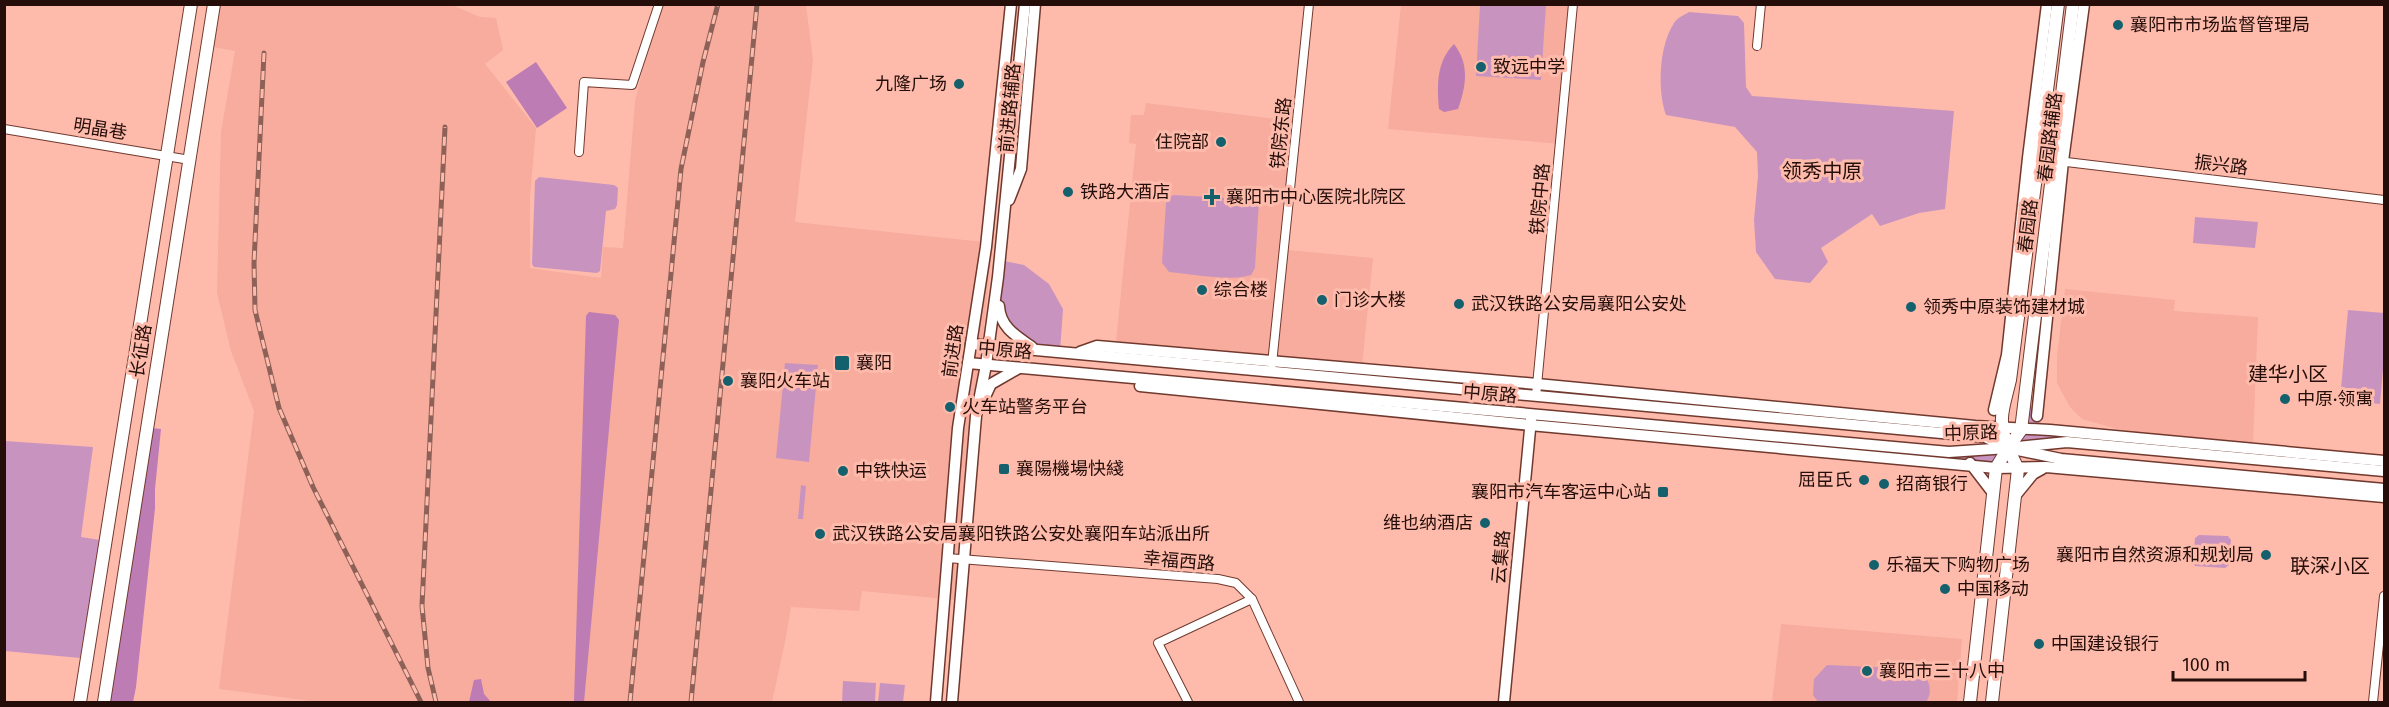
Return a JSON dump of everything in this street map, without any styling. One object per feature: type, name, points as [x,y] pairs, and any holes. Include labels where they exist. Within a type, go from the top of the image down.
[{"type":"main road","name":"长征路","points":[[80,702],[191,4]]},
{"type":"main road","name":"长征路","points":[[104,702],[214,4]]},
{"type":"main road","name":"前进路","points":[[936,702],[958,428],[986,247],[1011,4]]},
{"type":"main road","name":"前进路","points":[[952,702],[976,416],[990,345],[1025,4]]},
{"type":"main road","name":"前进路辅路","points":[[1004,212],[1021,169],[1035,4]]},
{"type":"main road","name":"春园路辅路","points":[[1994,410],[2007,355],[2028,158],[2048,4]]},
{"type":"main road","name":"春园路","points":[[2018,469],[2001,427],[2010,380],[2058,4]]},
{"type":"main road","name":"春园路","points":[[1970,702],[1996,468],[2021,429],[2059,161],[2073,4]]},
{"type":"main road","name":"春园路辅路","points":[[2037,416],[2059,161],[2084,4]]},
{"type":"main road","points":[[998,277],[999,316],[1011,333],[1035,349]]},
{"type":"main road","name":"中原路","points":[[971,344],[1271,367],[1536,396],[1956,434],[1985,437],[2008,448],[2061,459],[2385,489]]},
{"type":"main road","name":"中原路","points":[[968,363],[1531,420],[1948,452],[2067,442],[2385,471]]},
{"type":"main road","points":[[1271,367],[1537,384],[1975,426],[2050,430],[2385,461]]},
{"type":"main road","points":[[976,416],[991,384],[1019,368]]},
{"type":"main road","points":[[1956,434],[1983,423],[1994,410],[2010,380]]},
{"type":"main road","points":[[2025,397],[2042,425],[2067,442]]},
{"type":"main road","points":[[1531,420],[1996,468],[2046,467],[2385,497]]},
{"type":"main road","name":"云集路","points":[[1504,702],[1531,420]]},
{"type":"main road","points":[[1948,452],[1973,465],[1993,493]]},
{"type":"main road","points":[[2015,496],[2033,474],[2061,459]]},
{"type":"main road","points":[[1992,702],[2018,469]]},
{"type":"street","points":[[579,152],[584,82],[632,85],[659,4]]},
{"type":"street","name":"铁院东路","points":[[1271,367],[1309,4]]},
{"type":"street","name":"铁院中路","points":[[1536,396],[1573,4]]},
{"type":"street","points":[[1757,46],[1761,4]]},
{"type":"street","name":"明晶巷","points":[[4,129],[167,154],[190,160]]},
{"type":"street","name":"振兴路","points":[[2059,161],[2385,200]]},
{"type":"street","name":"幸福西路","points":[[946,558],[1218,579],[1236,583],[1252,599],[1299,702]]},
{"type":"street","points":[[2373,702],[2385,596]]},
{"type":"street","points":[[1188,702],[1158,643],[1252,599]]},
{"type":"shaded area","points":[[450,4],[480,17],[496,18],[503,50],[485,64],[536,128],[530,197],[530,268],[601,278],[603,247],[623,248],[635,102],[647,50],[664,5],[806,5],[813,60],[795,222],[993,243],[955,600],[862,591],[859,611],[791,607],[772,702],[318,702],[219,689],[254,411],[231,351],[217,293],[221,132],[235,51],[208,46],[214,5]]},
{"type":"shaded area","name":"致远中学","points":[[1401,5],[1573,5],[1560,144],[1388,129]]},
{"type":"shaded area","points":[[1480,5],[1546,5],[1541,80],[1476,76]]},
{"type":"shaded area","points":[[1689,12],[1738,16],[1744,23],[1746,87],[1752,96],[1954,111],[1945,209],[1919,213],[1880,226],[1872,214],[1821,248],[1828,262],[1810,283],[1775,279],[1756,252],[1754,220],[1758,176],[1757,152],[1735,127],[1666,115],[1661,94],[1661,68],[1665,43],[1675,21]]},
{"type":"shaded area","points":[[1454,44],[1464,68],[1463,92],[1458,109],[1444,112],[1439,109],[1439,75],[1444,59]]},
{"type":"shaded area","points":[[536,62],[567,108],[537,128],[506,82]]},
{"type":"shaded area","name":"襄阳市中心医院北院区","points":[[1146,103],[1301,122],[1288,250],[1373,258],[1362,365],[1116,342],[1136,144],[1129,143],[1131,115],[1144,115]]},
{"type":"shaded area","points":[[539,177],[614,185],[618,188],[615,209],[606,211],[600,271],[597,273],[534,267],[532,264],[535,181]]},
{"type":"shaded area","points":[[1174,195],[1259,200],[1255,268],[1251,275],[1222,278],[1169,272],[1162,263],[1166,203],[1169,197]]},
{"type":"shaded area","points":[[2195,217],[2258,222],[2255,248],[2193,243]]},
{"type":"shaded area","points":[[999,260],[1024,265],[1049,284],[1063,309],[1060,351],[1035,349],[999,316]]},
{"type":"shaded area","points":[[2065,289],[2175,300],[2174,311],[2258,317],[2253,443],[2128,432],[2082,419],[2070,407],[2057,383],[2057,356]]},
{"type":"shaded area","points":[[2348,310],[2384,313],[2384,357],[2380,404],[2340,400]]},
{"type":"shaded area","points":[[589,312],[615,315],[619,320],[584,702],[574,702],[586,316]]},
{"type":"shaded area","points":[[785,363],[818,365],[809,462],[776,458]]},
{"type":"shaded area","points":[[2025,397],[2042,425],[2067,442],[2008,448]]},
{"type":"shaded area","points":[[152,428],[161,429],[136,687],[133,702],[109,702]]},
{"type":"shaded area","points":[[5,441],[93,447],[81,537],[100,540],[80,658],[5,651]]},
{"type":"shaded area","points":[[2008,448],[1993,493],[1973,465],[1949,452]]},
{"type":"shaded area","points":[[801,485],[806,486],[803,519],[798,519]]},
{"type":"shaded area","points":[[2199,535],[2228,536],[2231,540],[2229,565],[2225,568],[2195,566],[2193,563],[2195,538]]},
{"type":"shaded area","name":"襄阳市三十八中","points":[[1781,624],[1962,639],[1957,702],[1772,702]]},
{"type":"shaded area","points":[[1827,665],[1921,669],[1929,685],[1930,694],[1926,702],[1818,702],[1813,695],[1814,679]]},
{"type":"shaded area","points":[[481,679],[484,694],[491,702],[469,702],[474,680]]},
{"type":"shaded area","points":[[843,681],[876,683],[875,702],[842,702]]},
{"type":"shaded area","points":[[880,683],[905,685],[903,702],[878,702]]},
{"type":"railway","points":[[630,702],[681,169],[703,62],[718,4]]},
{"type":"railway","points":[[691,702],[757,4]]},
{"type":"railway","points":[[264,53],[254,263],[255,310],[279,408],[313,487],[421,702]]},
{"type":"railway","points":[[436,702],[428,668],[422,606],[445,127]]},
{"type":"place","name":"襄阳市市场监督管理局","points":[[2118,25]]},
{"type":"place","name":"致远中学","points":[[1481,67]]},
{"type":"place","name":"九隆广场","points":[[959,84]]},
{"type":"place","name":"住院部","points":[[1221,142]]},
{"type":"place","name":"铁路大酒店","points":[[1068,192]]},
{"type":"place","name":"襄阳市中心医院北院区","points":[[1212,197]]},
{"type":"place","name":"综合楼","points":[[1202,290]]},
{"type":"place","name":"门诊大楼","points":[[1322,300]]},
{"type":"place","name":"武汉铁路公安局襄阳公安处","points":[[1459,304]]},
{"type":"place","name":"领秀中原装饰建材城","points":[[1911,307]]},
{"type":"place","name":"襄阳","points":[[842,363]]},
{"type":"place","name":"襄阳火车站","points":[[728,381]]},
{"type":"place","name":"中原·领寓","points":[[2285,399]]},
{"type":"place","name":"火车站警务平台","points":[[950,407]]},
{"type":"place","name":"襄陽機場快綫","points":[[1004,469]]},
{"type":"place","name":"中铁快运","points":[[843,471]]},
{"type":"place","name":"屈臣氏","points":[[1864,480]]},
{"type":"place","name":"招商银行","points":[[1884,484]]},
{"type":"place","name":"襄阳市汽车客运中心站","points":[[1663,492]]},
{"type":"place","name":"维也纳酒店","points":[[1485,523]]},
{"type":"place","name":"武汉铁路公安局襄阳铁路公安处襄阳车站派出所","points":[[820,534]]},
{"type":"place","name":"襄阳市自然资源和规划局","points":[[2266,555]]},
{"type":"place","name":"乐福天下购物广场","points":[[1874,565]]},
{"type":"place","name":"中国移动","points":[[1945,589]]},
{"type":"place","name":"中国建设银行","points":[[2039,644]]},
{"type":"place","name":"襄阳市三十八中","points":[[1867,671]]},
{"type":"district","name":"领秀中原","points":[[1822,171]]},
{"type":"district","name":"建华小区","points":[[2288,374]]},
{"type":"district","name":"联深小区","points":[[2330,566]]}]
